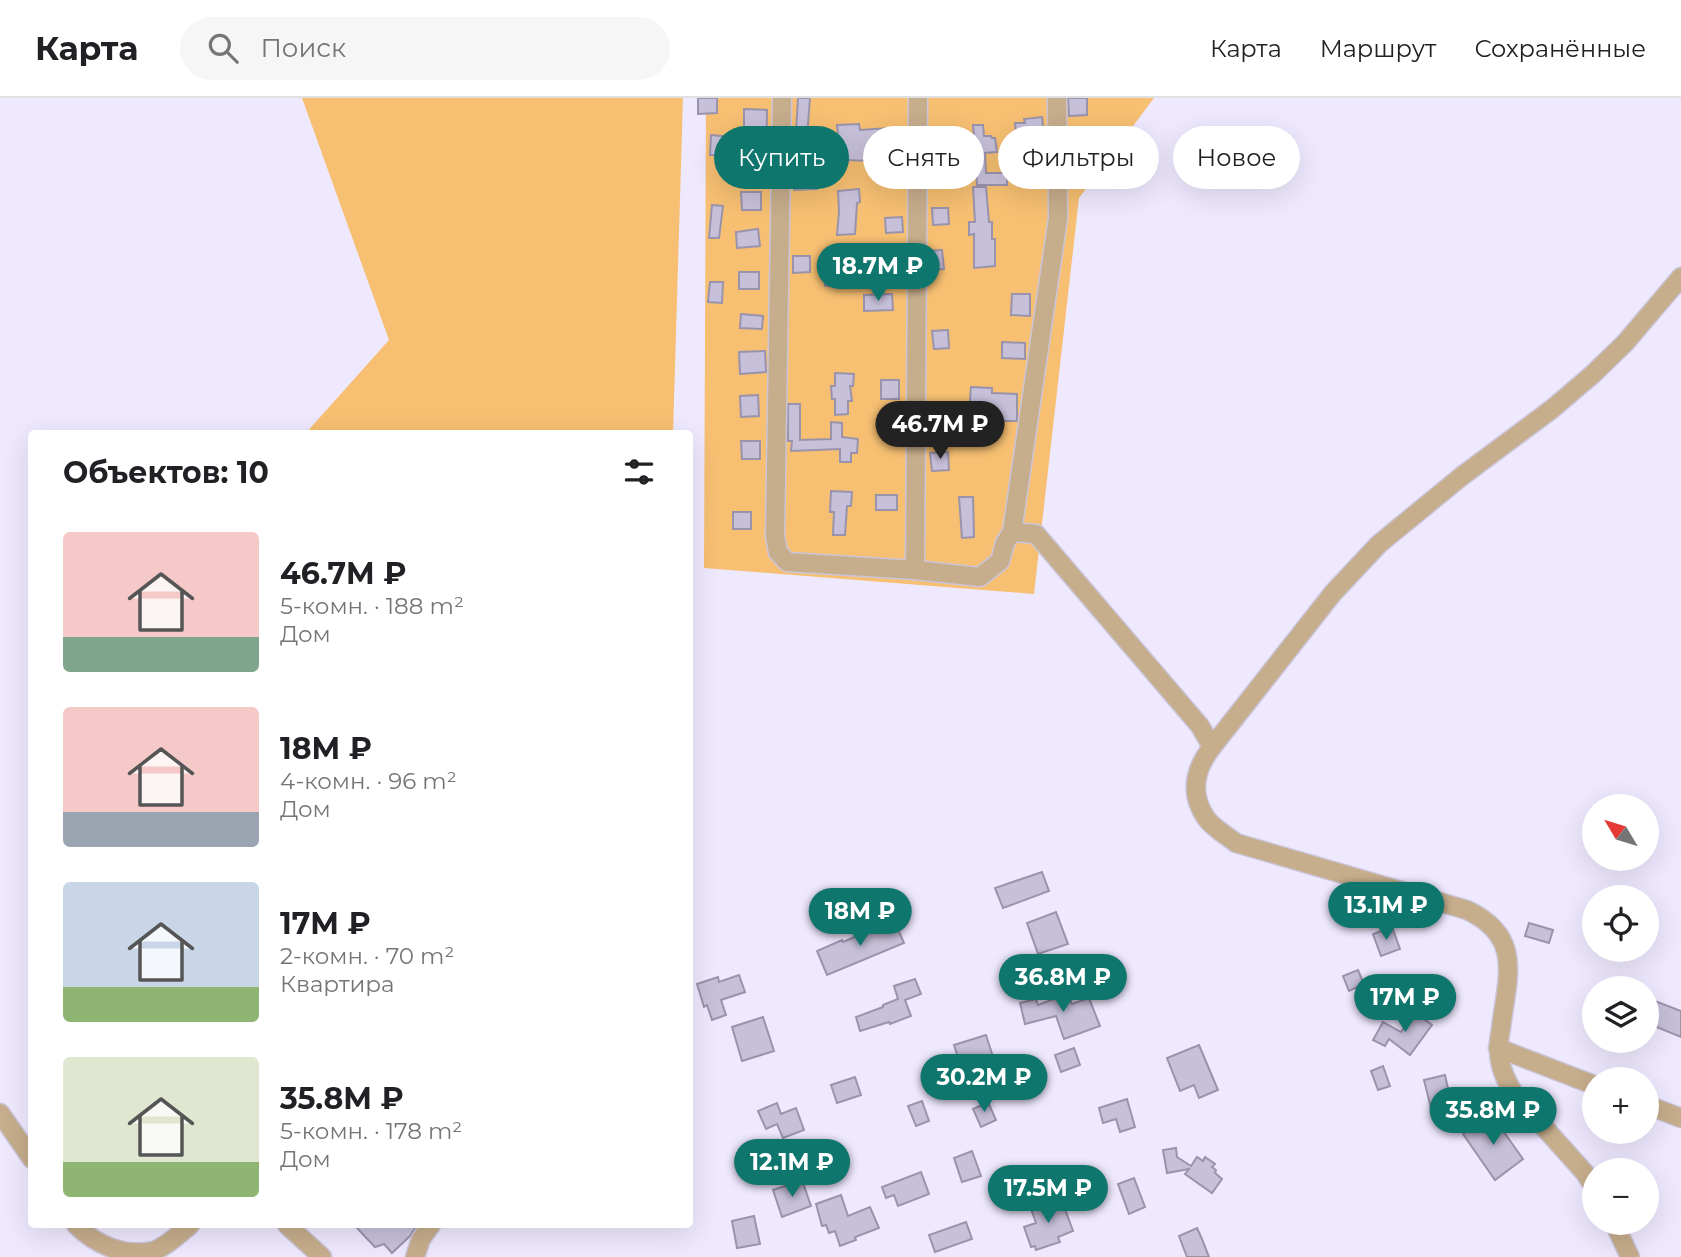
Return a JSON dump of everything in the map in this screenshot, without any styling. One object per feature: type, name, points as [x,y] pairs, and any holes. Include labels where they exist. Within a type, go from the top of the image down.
[{"type":"street","points":[[782,98],[775,536],[778,552],[787,562],[915,569],[980,577],[1000,561],[1005,543],[1013,532],[1058,218],[1057,98]]},
{"type":"street","points":[[915,569],[918,98]]},
{"type":"street","points":[[1582,1170],[1515,1095],[1506,1081],[1498,1048],[1509,958],[1506,947],[1489,923],[1467,910],[1236,842],[1206,819],[1198,800],[1197,771],[1202,760],[1333,593],[1379,544],[1593,374],[1625,343],[1681,277]]},
{"type":"street","points":[[1013,532],[1036,534],[1200,726],[1212,747]]},
{"type":"street","points":[[1498,1048],[1582,1080]]},
{"type":"street","points":[[1659,1110],[1681,1118]]},
{"type":"street","points":[[0,1112],[28,1153]]},
{"type":"street","points":[[80,1228],[99,1244],[126,1254],[154,1251],[186,1228]]},
{"type":"street","points":[[290,1228],[322,1257]]},
{"type":"street","points":[[415,1257],[421,1239],[429,1228]]},
{"type":"street","points":[[1620,1235],[1630,1257]]},
{"type":"shaded area","points":[[302,98],[683,98],[673,430],[309,430],[389,340]]},
{"type":"shaded area","points":[[706,98],[1154,98],[1133,126],[998,126],[998,189],[1086,189],[1079,198],[1034,594],[704,568]]},
{"type":"building","points":[[698,98],[717,98],[717,113],[698,114]]},
{"type":"building","points":[[798,98],[810,98],[808,126],[796,126]]},
{"type":"building","points":[[1068,98],[1087,98],[1087,115],[1069,116]]},
{"type":"building","points":[[744,109],[767,110],[767,126],[744,126]]},
{"type":"building","points":[[1042,117],[1043,126],[1015,126],[1015,123],[1025,123],[1024,119]]},
{"type":"building","points":[[859,124],[860,130],[863,130],[863,161],[849,160],[849,126],[837,125]]},
{"type":"building","points":[[711,135],[714,135],[714,155],[710,155]]},
{"type":"building","points":[[984,136],[995,138],[997,152],[985,153],[986,173],[998,173],[998,185],[984,185]]},
{"type":"building","points":[[986,187],[989,222],[992,222],[992,239],[995,239],[995,266],[974,268],[974,234],[969,235],[969,222],[975,222],[973,189]]},
{"type":"building","points":[[859,189],[860,202],[857,203],[855,234],[837,235],[838,191]]},
{"type":"building","points":[[741,192],[761,192],[761,210],[742,210]]},
{"type":"building","points":[[712,205],[723,206],[719,238],[709,238]]},
{"type":"building","points":[[932,208],[948,208],[949,224],[933,225]]},
{"type":"building","points":[[902,217],[903,232],[886,233],[885,218]]},
{"type":"building","points":[[758,229],[760,246],[737,248],[736,232]]},
{"type":"building","points":[[942,250],[944,269],[928,270],[928,251]]},
{"type":"building","points":[[793,256],[810,256],[810,272],[793,273]]},
{"type":"building","points":[[884,257],[902,258],[902,271],[883,272]]},
{"type":"building","points":[[824,271],[870,276],[870,284],[825,286]]},
{"type":"building","points":[[739,272],[759,272],[759,289],[739,289]]},
{"type":"building","points":[[710,282],[723,282],[722,303],[708,302]]},
{"type":"building","points":[[892,294],[893,310],[864,311],[864,295]]},
{"type":"building","points":[[1012,294],[1030,294],[1030,316],[1011,315]]},
{"type":"building","points":[[741,314],[763,316],[762,329],[740,328]]},
{"type":"building","points":[[948,330],[949,348],[934,349],[932,331]]},
{"type":"building","points":[[1002,342],[1025,343],[1025,359],[1002,358]]},
{"type":"building","points":[[765,351],[766,372],[740,374],[739,352]]},
{"type":"building","points":[[835,373],[854,374],[853,386],[850,386],[852,401],[848,401],[848,414],[835,415],[835,399],[832,399],[831,386],[835,386]]},
{"type":"building","points":[[881,380],[899,380],[899,399],[881,399]]},
{"type":"building","points":[[971,387],[992,388],[992,393],[1017,394],[1017,421],[1000,421],[1000,416],[969,414]]},
{"type":"building","points":[[758,395],[759,416],[741,417],[740,396]]},
{"type":"building","points":[[788,404],[800,404],[800,440],[831,439],[831,422],[842,423],[842,437],[858,439],[857,453],[851,453],[851,462],[840,462],[840,449],[791,451],[792,441],[788,441]]},
{"type":"building","points":[[883,424],[900,424],[899,440],[883,440]]},
{"type":"building","points":[[741,441],[760,441],[760,459],[742,459]]},
{"type":"building","points":[[948,452],[949,470],[932,471],[930,453]]},
{"type":"building","points":[[831,491],[852,492],[851,506],[847,506],[845,535],[833,535]]},
{"type":"building","points":[[876,495],[897,495],[897,510],[876,510]]},
{"type":"building","points":[[959,497],[973,497],[974,537],[962,538]]},
{"type":"building","points":[[733,512],[751,512],[751,529],[733,529]]},
{"type":"building","points":[[1042,872],[1049,891],[1003,908],[995,888]]},
{"type":"building","points":[[1056,912],[1068,944],[1038,954],[1027,923]]},
{"type":"building","points":[[894,920],[904,943],[827,975],[817,951]]},
{"type":"building","points":[[1529,923],[1553,930],[1549,943],[1525,936]]},
{"type":"building","points":[[1392,927],[1400,949],[1381,956],[1373,934]]},
{"type":"building","points":[[1113,963],[1121,975],[1106,984],[1098,972]]},
{"type":"building","points":[[1358,970],[1364,984],[1349,991],[1343,976]]},
{"type":"building","points":[[739,975],[745,992],[721,1000],[726,1015],[712,1020],[707,1005],[704,1007],[697,984],[718,977],[719,982]]},
{"type":"building","points":[[915,979],[921,994],[905,1000],[911,1016],[860,1031],[856,1017],[898,999],[894,986]]},
{"type":"building","points":[[1068,994],[1072,1004],[1089,998],[1100,1026],[1064,1039],[1056,1016],[1025,1024],[1020,1003],[1036,999],[1038,1005]]},
{"type":"building","points":[[1659,1003],[1681,1011],[1681,1037],[1659,1028]]},
{"type":"building","points":[[1415,1012],[1432,1025],[1410,1055],[1389,1039],[1385,1046],[1373,1040],[1383,1022],[1401,1032]]},
{"type":"building","points":[[763,1017],[774,1051],[742,1061],[732,1027]]},
{"type":"building","points":[[986,1035],[994,1060],[962,1070],[954,1045]]},
{"type":"building","points":[[1199,1045],[1218,1090],[1199,1098],[1194,1085],[1180,1091],[1167,1058]]},
{"type":"building","points":[[1074,1048],[1080,1065],[1061,1072],[1055,1055]]},
{"type":"building","points":[[1383,1066],[1390,1086],[1378,1090],[1371,1071]]},
{"type":"building","points":[[1445,1075],[1452,1107],[1432,1112],[1424,1080]]},
{"type":"building","points":[[855,1077],[861,1095],[837,1103],[831,1085]]},
{"type":"building","points":[[1127,1099],[1135,1127],[1120,1132],[1116,1119],[1103,1123],[1099,1108]]},
{"type":"building","points":[[922,1101],[929,1121],[916,1126],[908,1106]]},
{"type":"building","points":[[988,1102],[996,1120],[981,1127],[973,1109]]},
{"type":"building","points":[[777,1103],[781,1114],[796,1108],[804,1130],[783,1138],[777,1124],[766,1129],[758,1111]]},
{"type":"building","points":[[1491,1114],[1523,1159],[1495,1180],[1463,1134]]},
{"type":"building","points":[[1176,1148],[1177,1157],[1191,1166],[1197,1157],[1203,1161],[1205,1157],[1215,1164],[1212,1167],[1222,1179],[1212,1193],[1185,1174],[1189,1169],[1167,1173],[1163,1150]]},
{"type":"building","points":[[972,1151],[981,1176],[962,1182],[954,1158]]},
{"type":"building","points":[[921,1172],[929,1194],[898,1206],[894,1195],[886,1198],[882,1187]]},
{"type":"building","points":[[1134,1178],[1145,1207],[1129,1214],[1118,1184]]},
{"type":"building","points":[[794,1183],[795,1186],[803,1183],[811,1206],[782,1217],[773,1190]]},
{"type":"building","points":[[841,1195],[848,1216],[870,1207],[879,1228],[840,1246],[835,1231],[829,1233],[826,1225],[822,1226],[816,1204]]},
{"type":"building","points":[[1061,1198],[1073,1231],[1058,1237],[1060,1242],[1036,1250],[1035,1246],[1031,1247],[1024,1227],[1036,1223],[1031,1209]]},
{"type":"building","points":[[754,1216],[760,1244],[737,1248],[732,1221]]},
{"type":"building","points":[[966,1222],[972,1239],[935,1252],[929,1235]]},
{"type":"building","points":[[357,1228],[415,1228],[392,1253],[384,1244],[375,1247]]},
{"type":"building","points":[[1197,1228],[1209,1257],[1187,1257],[1179,1236]]}]
